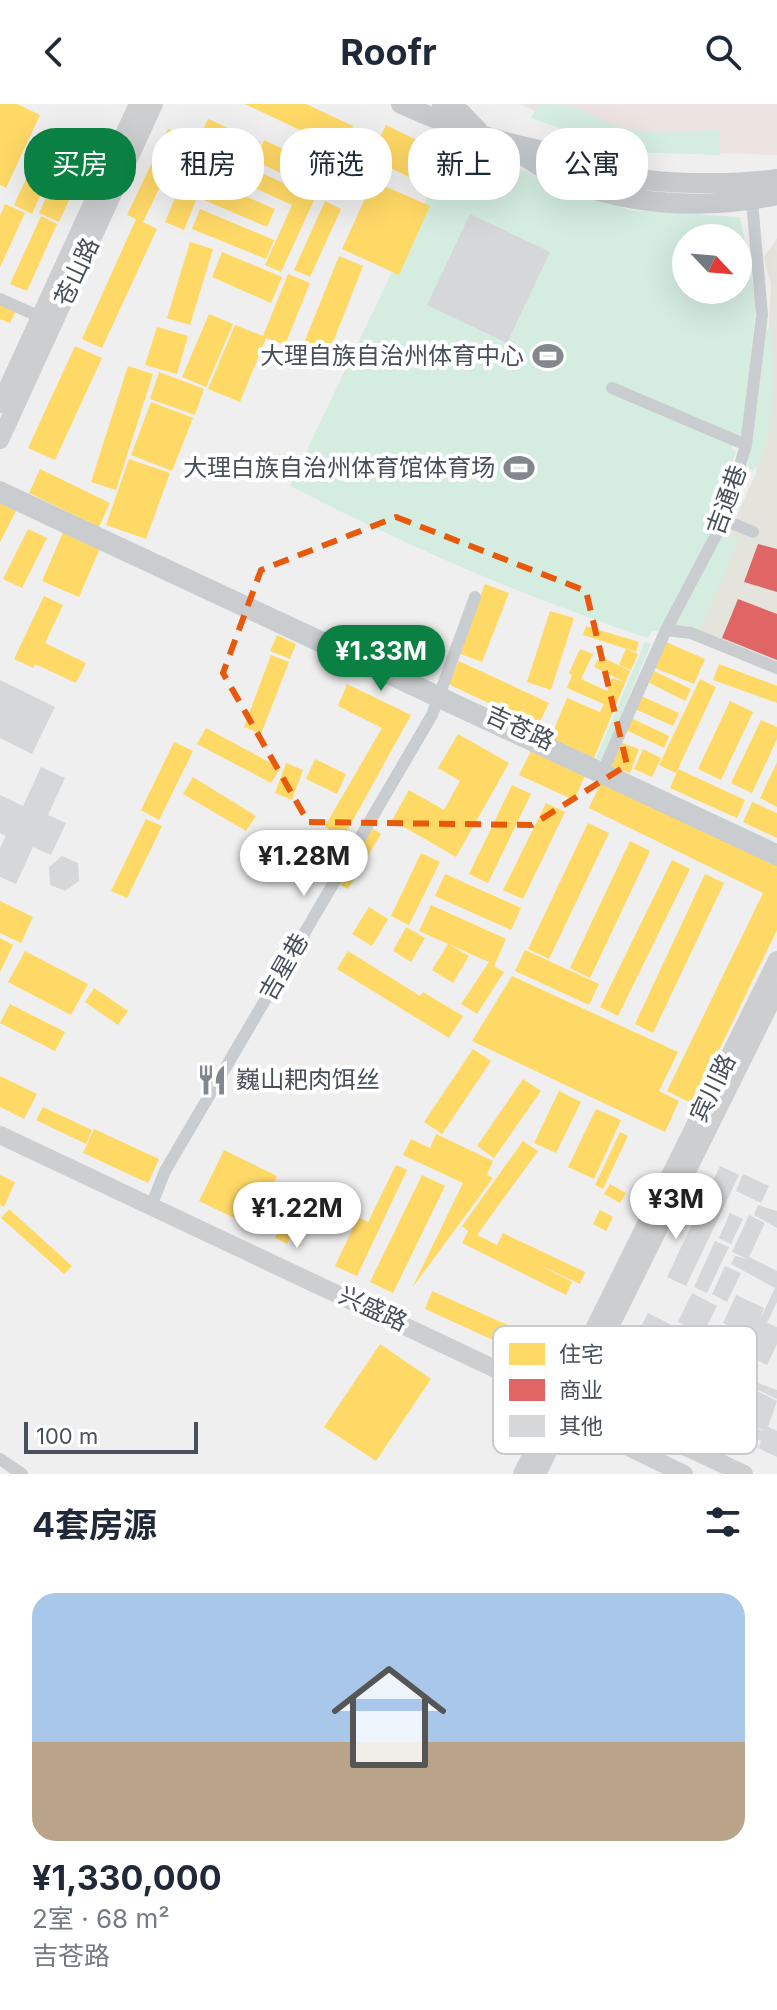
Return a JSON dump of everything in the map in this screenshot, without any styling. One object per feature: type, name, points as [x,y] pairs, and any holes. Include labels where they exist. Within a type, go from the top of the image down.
[{"type":"main road","name":"苍山路","points":[[0,404],[138,104]]},
{"type":"main road","name":"苍山路","points":[[0,440],[154,104]]},
{"type":"main road","points":[[401,104],[453,128]]},
{"type":"main road","points":[[442,104],[461,113],[475,128]]},
{"type":"main road","points":[[520,146],[620,176],[774,186]]},
{"type":"main road","points":[[520,154],[532,165],[554,176],[623,197],[674,202],[752,201],[774,186]]},
{"type":"main road","name":"宾川路","points":[[601,1326],[777,960]]},
{"type":"main road","name":"宾川路","points":[[604,1326],[777,990]]},
{"type":"main road","name":"兴盛路","points":[[0,1135],[493,1368]]},
{"type":"main road","name":"宾川路","points":[[522,1474],[534,1454]]},
{"type":"main road","name":"宾川路","points":[[537,1474],[545,1454]]},
{"type":"main road","name":"兴盛路","points":[[643,1454],[684,1474]]},
{"type":"main road","name":"兴盛路","points":[[701,1454],[744,1474]]},
{"type":"street","name":"吉通巷","points":[[603,771],[666,630],[724,520],[746,445],[762,315],[752,201]]},
{"type":"street","points":[[0,299],[40,317]]},
{"type":"street","points":[[612,388],[746,445]]},
{"type":"street","name":"吉苍路","points":[[0,487],[438,695]]},
{"type":"street","name":"吉苍路","points":[[0,497],[777,850]]},
{"type":"street","points":[[724,520],[753,532]]},
{"type":"street","name":"吉星巷","points":[[151,1206],[165,1171],[432,715],[475,597]]},
{"type":"street","points":[[666,630],[691,633],[777,668]]},
{"type":"street","name":"吉苍路","points":[[603,771],[777,860]]},
{"type":"street","points":[[0,1459],[22,1474]]},
{"type":"highlighted area","points":[[396,517],[586,591],[627,765],[532,825],[308,822],[223,673],[261,570]]},
{"type":"shaded area","points":[[520,104],[777,104],[777,155],[648,151],[648,128],[572,128]]},
{"type":"shaded area","points":[[777,238],[777,675],[684,635],[755,475],[762,445],[771,284],[764,257]]},
{"type":"green space","points":[[539,104],[553,104],[572,107],[625,128],[558,128],[531,118]]},
{"type":"green space","points":[[719,130],[720,155],[648,153],[648,131]]},
{"type":"green space","name":"大理自族自治州体育中心","points":[[520,169],[536,177],[536,200],[598,200],[630,210],[740,217],[741,224],[672,224],[672,304],[752,304],[752,281],[756,302],[743,436],[735,434],[732,449],[736,451],[711,529],[739,539],[699,632],[652,631],[648,638],[466,569],[290,486],[426,200],[520,200]]},
{"type":"green space","points":[[771,327],[770,425],[760,460],[752,472],[748,466],[763,332]]},
{"type":"green space","points":[[645,642],[651,644],[602,761],[596,758]]},
{"type":"building: 住宅","points":[[0,104],[17,104],[40,115],[34,128],[24,128],[24,149],[6,188],[0,185]]},
{"type":"building: 住宅","points":[[245,104],[306,104],[353,126],[352,128],[296,128]]},
{"type":"building: 住宅","points":[[208,119],[228,128],[204,128]]},
{"type":"building: 住宅","points":[[386,125],[408,136],[408,176],[392,169],[392,128],[385,128]]},
{"type":"building: 住宅","points":[[264,140],[280,148],[280,173],[264,165]]},
{"type":"building: 住宅","points":[[152,163],[153,200],[143,222],[157,229],[102,348],[82,339],[136,219],[127,215]]},
{"type":"building: 住宅","points":[[264,174],[280,181],[280,200],[264,192]]},
{"type":"building: 住宅","points":[[24,183],[24,200],[38,200],[32,214],[14,205]]},
{"type":"building: 住宅","points":[[392,189],[408,196],[408,200],[430,206],[399,275],[342,249],[364,200],[392,200]]},
{"type":"building: 住宅","points":[[45,200],[69,200],[59,222],[39,213]]},
{"type":"building: 住宅","points":[[174,200],[196,200],[184,230],[165,222]]},
{"type":"building: 住宅","points":[[204,200],[254,200],[275,209],[267,227]]},
{"type":"building: 住宅","points":[[281,200],[314,200],[281,272],[265,265],[292,205]]},
{"type":"building: 住宅","points":[[325,201],[341,209],[310,277],[294,270]]},
{"type":"building: 住宅","points":[[5,204],[25,213],[0,267],[0,216]]},
{"type":"building: 住宅","points":[[200,209],[274,240],[266,259],[192,229]]},
{"type":"building: 住宅","points":[[41,216],[57,224],[27,291],[10,284]]},
{"type":"building: 住宅","points":[[190,242],[213,249],[190,325],[167,318]]},
{"type":"building: 住宅","points":[[222,252],[282,277],[271,303],[212,277]]},
{"type":"building: 住宅","points":[[339,256],[363,266],[326,360],[301,350]]},
{"type":"building: 住宅","points":[[288,274],[310,283],[285,345],[266,338],[240,402],[208,389],[235,325],[263,336]]},
{"type":"building: 住宅","points":[[0,301],[17,309],[10,323],[0,319]]},
{"type":"building: 住宅","points":[[209,314],[233,324],[206,387],[182,377]]},
{"type":"building: 住宅","points":[[157,327],[188,336],[177,374],[145,365]]},
{"type":"building: 住宅","points":[[75,346],[102,358],[55,460],[28,448]]},
{"type":"building: 住宅","points":[[128,366],[153,374],[116,490],[91,482]]},
{"type":"building: 住宅","points":[[159,372],[204,389],[195,415],[150,399]]},
{"type":"building: 住宅","points":[[151,402],[193,418],[172,471],[131,455]]},
{"type":"building: 住宅","points":[[129,459],[170,473],[146,539],[106,525]]},
{"type":"building: 住宅","points":[[40,469],[110,503],[99,527],[29,493]]},
{"type":"building: 住宅","points":[[0,503],[16,511],[0,542]]},
{"type":"building: 住宅","points":[[28,529],[47,538],[22,588],[3,579]]},
{"type":"building: 住宅","points":[[64,530],[101,546],[79,597],[42,581]]},
{"type":"building: 住宅","points":[[485,584],[509,593],[482,662],[458,653]]},
{"type":"building: 住宅","points":[[44,596],[63,605],[45,643],[86,663],[76,683],[35,664],[33,668],[14,659]]},
{"type":"building: 住宅","points":[[550,611],[574,618],[551,690],[527,682]]},
{"type":"building: 住宅","points":[[586,626],[639,642],[636,652],[583,635]]},
{"type":"building: 住宅","points":[[277,635],[296,644],[290,659],[270,651]]},
{"type":"building: 住宅","points":[[666,642],[705,659],[694,684],[655,668]]},
{"type":"building: 住宅","points":[[580,649],[593,654],[581,679],[607,691],[612,678],[625,682],[594,667],[600,656],[630,671],[594,758],[550,739],[567,698],[600,712],[604,704],[567,688],[572,675],[569,673]]},
{"type":"building: 住宅","points":[[626,649],[638,654],[631,670],[619,665]]},
{"type":"building: 住宅","points":[[271,655],[289,662],[261,734],[244,727]]},
{"type":"building: 住宅","points":[[459,661],[549,703],[538,726],[448,684]]},
{"type":"building: 住宅","points":[[719,664],[777,686],[777,703],[713,680]]},
{"type":"building: 住宅","points":[[654,671],[691,689],[685,701],[648,682]]},
{"type":"building: 住宅","points":[[700,679],[716,687],[676,773],[659,765]]},
{"type":"building: 住宅","points":[[347,684],[411,715],[342,840],[325,826],[382,728],[338,706]]},
{"type":"building: 住宅","points":[[641,696],[679,713],[673,726],[635,709]]},
{"type":"building: 住宅","points":[[730,701],[753,712],[721,780],[698,769]]},
{"type":"building: 住宅","points":[[631,718],[669,736],[664,748],[626,730]]},
{"type":"building: 住宅","points":[[761,720],[777,727],[777,739],[752,793],[731,783]]},
{"type":"building: 住宅","points":[[206,728],[280,768],[271,783],[197,744]]},
{"type":"building: 住宅","points":[[458,734],[509,763],[456,857],[392,820],[409,790],[444,810],[460,781],[438,768]]},
{"type":"building: 住宅","points":[[617,741],[639,749],[630,773],[608,765]]},
{"type":"building: 住宅","points":[[174,742],[193,751],[159,820],[141,810]]},
{"type":"building: 住宅","points":[[643,749],[661,758],[652,777],[634,769]]},
{"type":"building: 住宅","points":[[531,751],[585,776],[574,800],[519,775]]},
{"type":"building: 住宅","points":[[315,759],[346,774],[337,794],[306,779]]},
{"type":"building: 住宅","points":[[777,762],[777,807],[760,798]]},
{"type":"building: 住宅","points":[[286,763],[303,770],[292,800],[275,793]]},
{"type":"building: 住宅","points":[[678,769],[745,800],[737,818],[670,788]]},
{"type":"building: 住宅","points":[[193,777],[256,816],[246,831],[183,794]]},
{"type":"building: 住宅","points":[[602,780],[777,865],[777,930],[693,1104],[667,1091],[763,893],[589,808]]},
{"type":"building: 住宅","points":[[512,785],[531,794],[488,883],[469,874]]},
{"type":"building: 住宅","points":[[752,802],[777,813],[777,838],[743,822]]},
{"type":"building: 住宅","points":[[546,803],[565,812],[523,899],[503,890]]},
{"type":"building: 住宅","points":[[146,819],[162,826],[127,898],[111,891]]},
{"type":"building: 住宅","points":[[588,823],[609,833],[549,959],[528,949]]},
{"type":"building: 住宅","points":[[370,827],[381,834],[348,889],[337,883]]},
{"type":"building: 住宅","points":[[630,841],[650,851],[590,978],[570,968]]},
{"type":"building: 住宅","points":[[421,853],[440,862],[409,925],[391,916]]},
{"type":"building: 住宅","points":[[672,860],[690,869],[618,1016],[600,1007]]},
{"type":"building: 住宅","points":[[445,874],[521,908],[511,930],[435,896]]},
{"type":"building: 住宅","points":[[705,874],[724,883],[653,1033],[635,1024]]},
{"type":"building: 住宅","points":[[0,901],[33,917],[21,943],[0,933]]},
{"type":"building: 住宅","points":[[431,905],[506,939],[494,966],[504,972],[477,1014],[461,1004],[489,962],[419,931]]},
{"type":"building: 住宅","points":[[369,907],[388,919],[372,946],[352,934]]},
{"type":"building: 住宅","points":[[406,927],[425,938],[411,962],[393,951]]},
{"type":"building: 住宅","points":[[0,938],[13,945],[0,972]]},
{"type":"building: 住宅","points":[[448,944],[469,956],[453,983],[432,970]]},
{"type":"building: 住宅","points":[[525,950],[599,984],[589,1005],[515,971]]},
{"type":"building: 住宅","points":[[25,951],[88,984],[71,1015],[8,982]]},
{"type":"building: 住宅","points":[[348,951],[420,996],[423,992],[463,1016],[449,1038],[337,969]]},
{"type":"building: 住宅","points":[[512,976],[678,1052],[659,1091],[679,1101],[665,1132],[472,1041]]},
{"type":"building: 住宅","points":[[94,988],[128,1011],[118,1025],[85,1002]]},
{"type":"building: 住宅","points":[[10,1004],[65,1032],[55,1051],[0,1023]]},
{"type":"building: 住宅","points":[[473,1049],[491,1061],[442,1134],[424,1122]]},
{"type":"building: 住宅","points":[[0,1076],[37,1094],[24,1119],[0,1107]]},
{"type":"building: 住宅","points":[[523,1079],[541,1091],[494,1158],[477,1146]]},
{"type":"building: 住宅","points":[[559,1091],[581,1102],[556,1153],[534,1143]]},
{"type":"building: 住宅","points":[[43,1107],[92,1130],[86,1144],[36,1120]]},
{"type":"building: 住宅","points":[[596,1109],[621,1120],[594,1179],[568,1167]]},
{"type":"building: 住宅","points":[[94,1129],[159,1159],[148,1183],[83,1153]]},
{"type":"building: 住宅","points":[[620,1132],[628,1136],[603,1189],[595,1185]]},
{"type":"building: 住宅","points":[[436,1134],[493,1161],[487,1175],[493,1178],[412,1288],[463,1183],[403,1155],[411,1139],[430,1148]]},
{"type":"building: 住宅","points":[[523,1141],[538,1151],[477,1235],[497,1245],[503,1233],[585,1272],[580,1284],[539,1265],[572,1282],[566,1295],[462,1243],[468,1231],[462,1226]]},
{"type":"building: 住宅","points":[[224,1150],[277,1176],[253,1227],[199,1201]]},
{"type":"building: 住宅","points":[[396,1165],[407,1170],[357,1276],[335,1266],[358,1217],[368,1222]]},
{"type":"building: 住宅","points":[[0,1175],[15,1182],[4,1207],[0,1205]]},
{"type":"building: 住宅","points":[[422,1175],[445,1186],[393,1293],[370,1282]]},
{"type":"building: 住宅","points":[[610,1184],[626,1193],[620,1203],[604,1194]]},
{"type":"building: 住宅","points":[[298,1191],[310,1196],[287,1244],[275,1238]]},
{"type":"building: 住宅","points":[[9,1209],[72,1266],[64,1274],[1,1218]]},
{"type":"building: 住宅","points":[[600,1210],[613,1217],[606,1231],[593,1224]]},
{"type":"building: 住宅","points":[[432,1291],[510,1326],[493,1326],[493,1340],[425,1309]]},
{"type":"building: 住宅","points":[[380,1344],[431,1379],[376,1461],[324,1427]]},
{"type":"building: 商业","points":[[758,544],[777,549],[777,592],[744,582]]},
{"type":"building: 商业","points":[[738,599],[777,614],[777,660],[722,638]]},
{"type":"building: 其他","points":[[470,214],[550,252],[507,343],[427,305]]},
{"type":"building: 其他","points":[[0,680],[55,707],[32,754],[0,738]]},
{"type":"building: 其他","points":[[41,767],[65,778],[48,815],[66,823],[51,855],[33,847],[16,884],[0,877],[0,848],[6,836],[0,833],[0,795],[23,806]]},
{"type":"building: 其他","points":[[62,856],[78,863],[79,881],[65,891],[50,885],[49,867]]},
{"type":"building: 其他","points":[[720,1166],[739,1175],[686,1286],[667,1277]]},
{"type":"building: 其他","points":[[743,1174],[769,1186],[761,1203],[736,1191]]},
{"type":"building: 其他","points":[[758,1205],[777,1211],[777,1228],[754,1215]]},
{"type":"building: 其他","points":[[730,1213],[743,1219],[731,1244],[719,1238]]},
{"type":"building: 其他","points":[[749,1215],[765,1223],[749,1257],[777,1271],[775,1288],[731,1264],[735,1256],[748,1259],[732,1252]]},
{"type":"building: 其他","points":[[715,1241],[729,1247],[707,1293],[694,1287]]},
{"type":"building: 其他","points":[[725,1266],[741,1273],[727,1302],[712,1294]]},
{"type":"building: 其他","points":[[777,1284],[777,1302],[767,1323],[777,1327],[777,1344],[767,1365],[757,1360],[757,1326],[729,1326],[723,1323],[736,1295],[764,1308],[760,1319]]},
{"type":"building: 其他","points":[[692,1293],[717,1306],[707,1326],[686,1326],[678,1322]]},
{"type":"building: 其他","points":[[648,1313],[670,1324],[669,1326],[641,1326]]},
{"type":"building: 其他","points":[[757,1383],[777,1390],[777,1399],[757,1389]]},
{"type":"building: 其他","points":[[757,1391],[777,1401],[768,1427],[777,1431],[777,1457],[758,1448],[761,1441],[757,1439],[757,1429],[765,1431],[757,1427]]},
{"type":"place","name":"大理自族自治州体育中心","points":[[548,356]]},
{"type":"place","name":"大理白族自治州体育馆体育场","points":[[519,468]]},
{"type":"place","name":"巍山耙肉饵丝","points":[[212,1080]]}]
